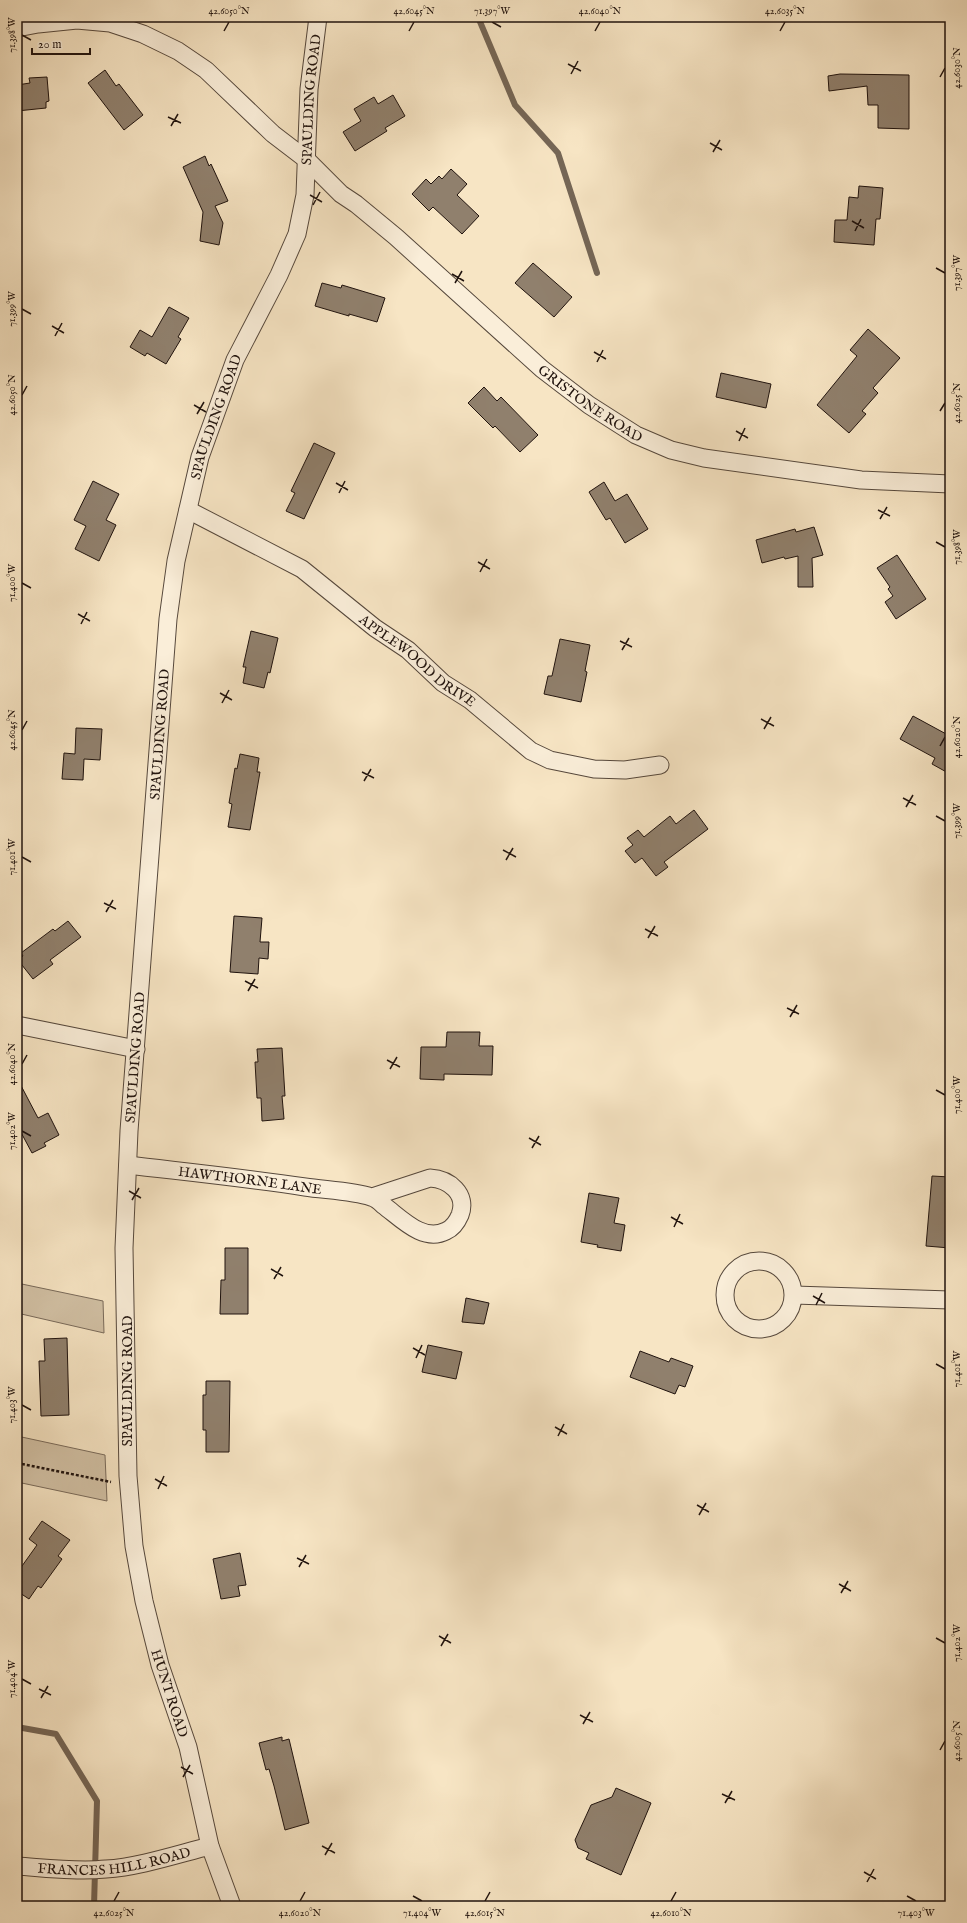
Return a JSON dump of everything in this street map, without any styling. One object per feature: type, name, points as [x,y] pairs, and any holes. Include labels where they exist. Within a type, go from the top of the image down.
[{"type":"street","name":"SPAULDING ROAD","points":[[128,1481],[124,1248],[136,1049],[168,620],[176,561],[200,457],[235,360],[280,275],[297,234],[305,195],[309,88],[318,17]]},
{"type":"street","name":"GRISTONE ROAD","points":[[17,28],[77,20],[110,23],[143,34],[178,51],[206,70],[273,134],[307,160],[341,194],[356,204],[396,237],[542,369],[588,405],[636,435],[671,450],[704,458],[861,480],[950,484]]},
{"type":"street","name":"APPLEWOOD DRIVE","points":[[188,510],[302,569],[369,624],[408,650],[443,683],[470,700],[531,751],[550,760],[594,769],[625,770],[660,765]]},
{"type":"street","points":[[17,1025],[136,1049]]},
{"type":"street","name":"HAWTHORNE LANE","points":[[128,1165],[244,1178],[372,1197],[425,1179],[439,1178],[448,1182],[455,1188],[460,1196],[462,1205],[456,1223],[441,1234],[432,1235],[422,1233],[414,1228],[372,1197]]},
{"type":"street","points":[[767,1261],[778,1266],[786,1274],[792,1284],[794,1295],[792,1306],[787,1316],[779,1324],[768,1328],[758,1329],[747,1327],[737,1321],[730,1313],[726,1302],[725,1291],[728,1280],[735,1271],[750,1262],[767,1261]]},
{"type":"street","points":[[794,1295],[950,1300]]},
{"type":"street","name":"HUNT ROAD","points":[[128,1481],[134,1546],[144,1601],[160,1666],[188,1747],[210,1846],[232,1906]]},
{"type":"street","name":"FRANCES HILL ROAD","points":[[17,1866],[50,1869],[106,1869],[210,1846]]},
{"type":"path","points":[[17,1463],[128,1481]]},
{"type":"shaded area","points":[[17,1283],[103,1301],[104,1333],[17,1313]]},
{"type":"shaded area","points":[[17,1436],[105,1455],[107,1501],[17,1482]]},
{"type":"building","points":[[105,70],[116,86],[119,84],[143,115],[124,130],[88,83]]},
{"type":"building","points":[[840,74],[909,75],[909,129],[878,128],[878,105],[868,105],[867,86],[829,91],[828,76]]},
{"type":"building","points":[[47,77],[49,101],[46,102],[46,108],[17,111],[17,85],[30,83],[29,78]]},
{"type":"building","points":[[393,95],[405,116],[385,128],[387,131],[355,151],[343,132],[361,121],[354,109],[374,97],[378,104]]},
{"type":"building","points":[[205,156],[209,166],[211,164],[228,201],[215,206],[223,223],[219,245],[200,241],[203,212],[183,167]]},
{"type":"building","points":[[451,169],[467,184],[457,195],[479,216],[462,234],[433,207],[429,211],[412,194],[426,179],[431,184],[439,176],[442,179]]},
{"type":"building","points":[[859,186],[883,188],[880,219],[876,219],[874,245],[834,242],[835,220],[847,220],[849,197],[858,198]]},
{"type":"building","points":[[533,263],[572,297],[554,317],[515,283]]},
{"type":"building","points":[[322,283],[341,288],[342,285],[385,298],[377,322],[315,306]]},
{"type":"building","points":[[169,307],[189,318],[178,337],[181,339],[166,364],[147,353],[145,356],[130,347],[140,330],[152,337]]},
{"type":"building","points":[[868,329],[900,358],[873,388],[878,393],[862,411],[866,414],[849,433],[817,405],[857,356],[850,350]]},
{"type":"building","points":[[721,373],[771,384],[766,408],[716,397]]},
{"type":"building","points":[[484,387],[497,401],[501,397],[538,435],[520,452],[495,426],[493,428],[468,403]]},
{"type":"building","points":[[314,443],[335,453],[304,519],[286,511],[295,493],[291,491]]},
{"type":"building","points":[[93,481],[119,494],[106,520],[116,525],[99,561],[75,549],[86,526],[74,520]]},
{"type":"building","points":[[604,482],[615,501],[627,494],[648,529],[625,543],[610,518],[606,520],[589,492]]},
{"type":"building","points":[[814,527],[823,555],[812,558],[813,587],[798,587],[798,556],[785,559],[784,557],[762,563],[756,540],[795,529],[796,532]]},
{"type":"building","points":[[897,555],[926,599],[896,619],[885,602],[893,596],[888,589],[890,587],[877,568]]},
{"type":"building","points":[[251,631],[278,638],[270,673],[268,672],[264,688],[243,683],[246,667],[243,667]]},
{"type":"building","points":[[560,639],[590,645],[585,671],[587,672],[581,702],[544,694],[548,676],[552,676]]},
{"type":"building","points":[[913,716],[948,735],[950,731],[950,774],[932,764],[935,758],[900,739]]},
{"type":"building","points":[[76,728],[102,729],[100,760],[84,759],[83,780],[62,779],[64,753],[75,754]]},
{"type":"building","points":[[240,754],[259,758],[257,772],[260,772],[250,830],[228,827],[232,804],[229,803],[235,768],[237,769]]},
{"type":"building","points":[[694,810],[708,829],[664,862],[668,867],[656,876],[642,858],[635,863],[625,851],[633,845],[627,838],[638,830],[644,837],[670,816],[676,824]]},
{"type":"building","points":[[234,916],[262,918],[260,942],[269,942],[268,959],[259,958],[258,974],[230,972]]},
{"type":"building","points":[[68,921],[81,937],[50,960],[53,964],[33,979],[18,960],[23,956],[21,953],[53,929],[55,931]]},
{"type":"building","points":[[447,1032],[480,1032],[479,1046],[493,1046],[492,1075],[444,1074],[444,1080],[420,1079],[421,1047],[446,1047]]},
{"type":"building","points":[[282,1048],[285,1096],[282,1096],[284,1119],[262,1121],[261,1098],[257,1098],[255,1062],[258,1062],[257,1049]]},
{"type":"building","points":[[17,1078],[38,1118],[48,1113],[59,1135],[44,1143],[46,1146],[32,1153],[17,1125]]},
{"type":"building","points":[[932,1176],[950,1177],[950,1248],[926,1246]]},
{"type":"building","points":[[589,1193],[619,1198],[614,1223],[625,1225],[621,1251],[597,1247],[598,1245],[581,1242]]},
{"type":"building","points":[[225,1248],[248,1248],[248,1314],[220,1314],[221,1280],[225,1280]]},
{"type":"building","points":[[466,1298],[489,1303],[484,1324],[462,1322]]},
{"type":"building","points":[[67,1338],[69,1415],[41,1416],[39,1361],[45,1361],[44,1339]]},
{"type":"building","points":[[428,1345],[462,1352],[456,1379],[422,1372]]},
{"type":"building","points":[[640,1351],[669,1362],[671,1358],[693,1366],[685,1387],[679,1385],[675,1394],[630,1377]]},
{"type":"building","points":[[206,1381],[230,1381],[229,1452],[206,1452],[206,1430],[203,1430],[203,1395],[206,1395]]},
{"type":"building","points":[[42,1521],[70,1540],[58,1556],[62,1559],[41,1588],[38,1586],[29,1599],[17,1591],[17,1573],[37,1545],[29,1539]]},
{"type":"building","points":[[240,1553],[246,1585],[238,1586],[240,1596],[221,1599],[213,1559]]},
{"type":"building","points":[[282,1737],[282,1741],[289,1739],[309,1823],[285,1830],[269,1769],[266,1770],[259,1743]]},
{"type":"building","points":[[616,1788],[651,1803],[621,1875],[586,1859],[589,1853],[578,1848],[575,1840],[591,1805],[612,1797]]},
{"type":"waterway","points":[[478,17],[515,105],[558,153],[597,273]]},
{"type":"waterway","points":[[17,1727],[56,1734],[97,1801],[94,1906]]}]
